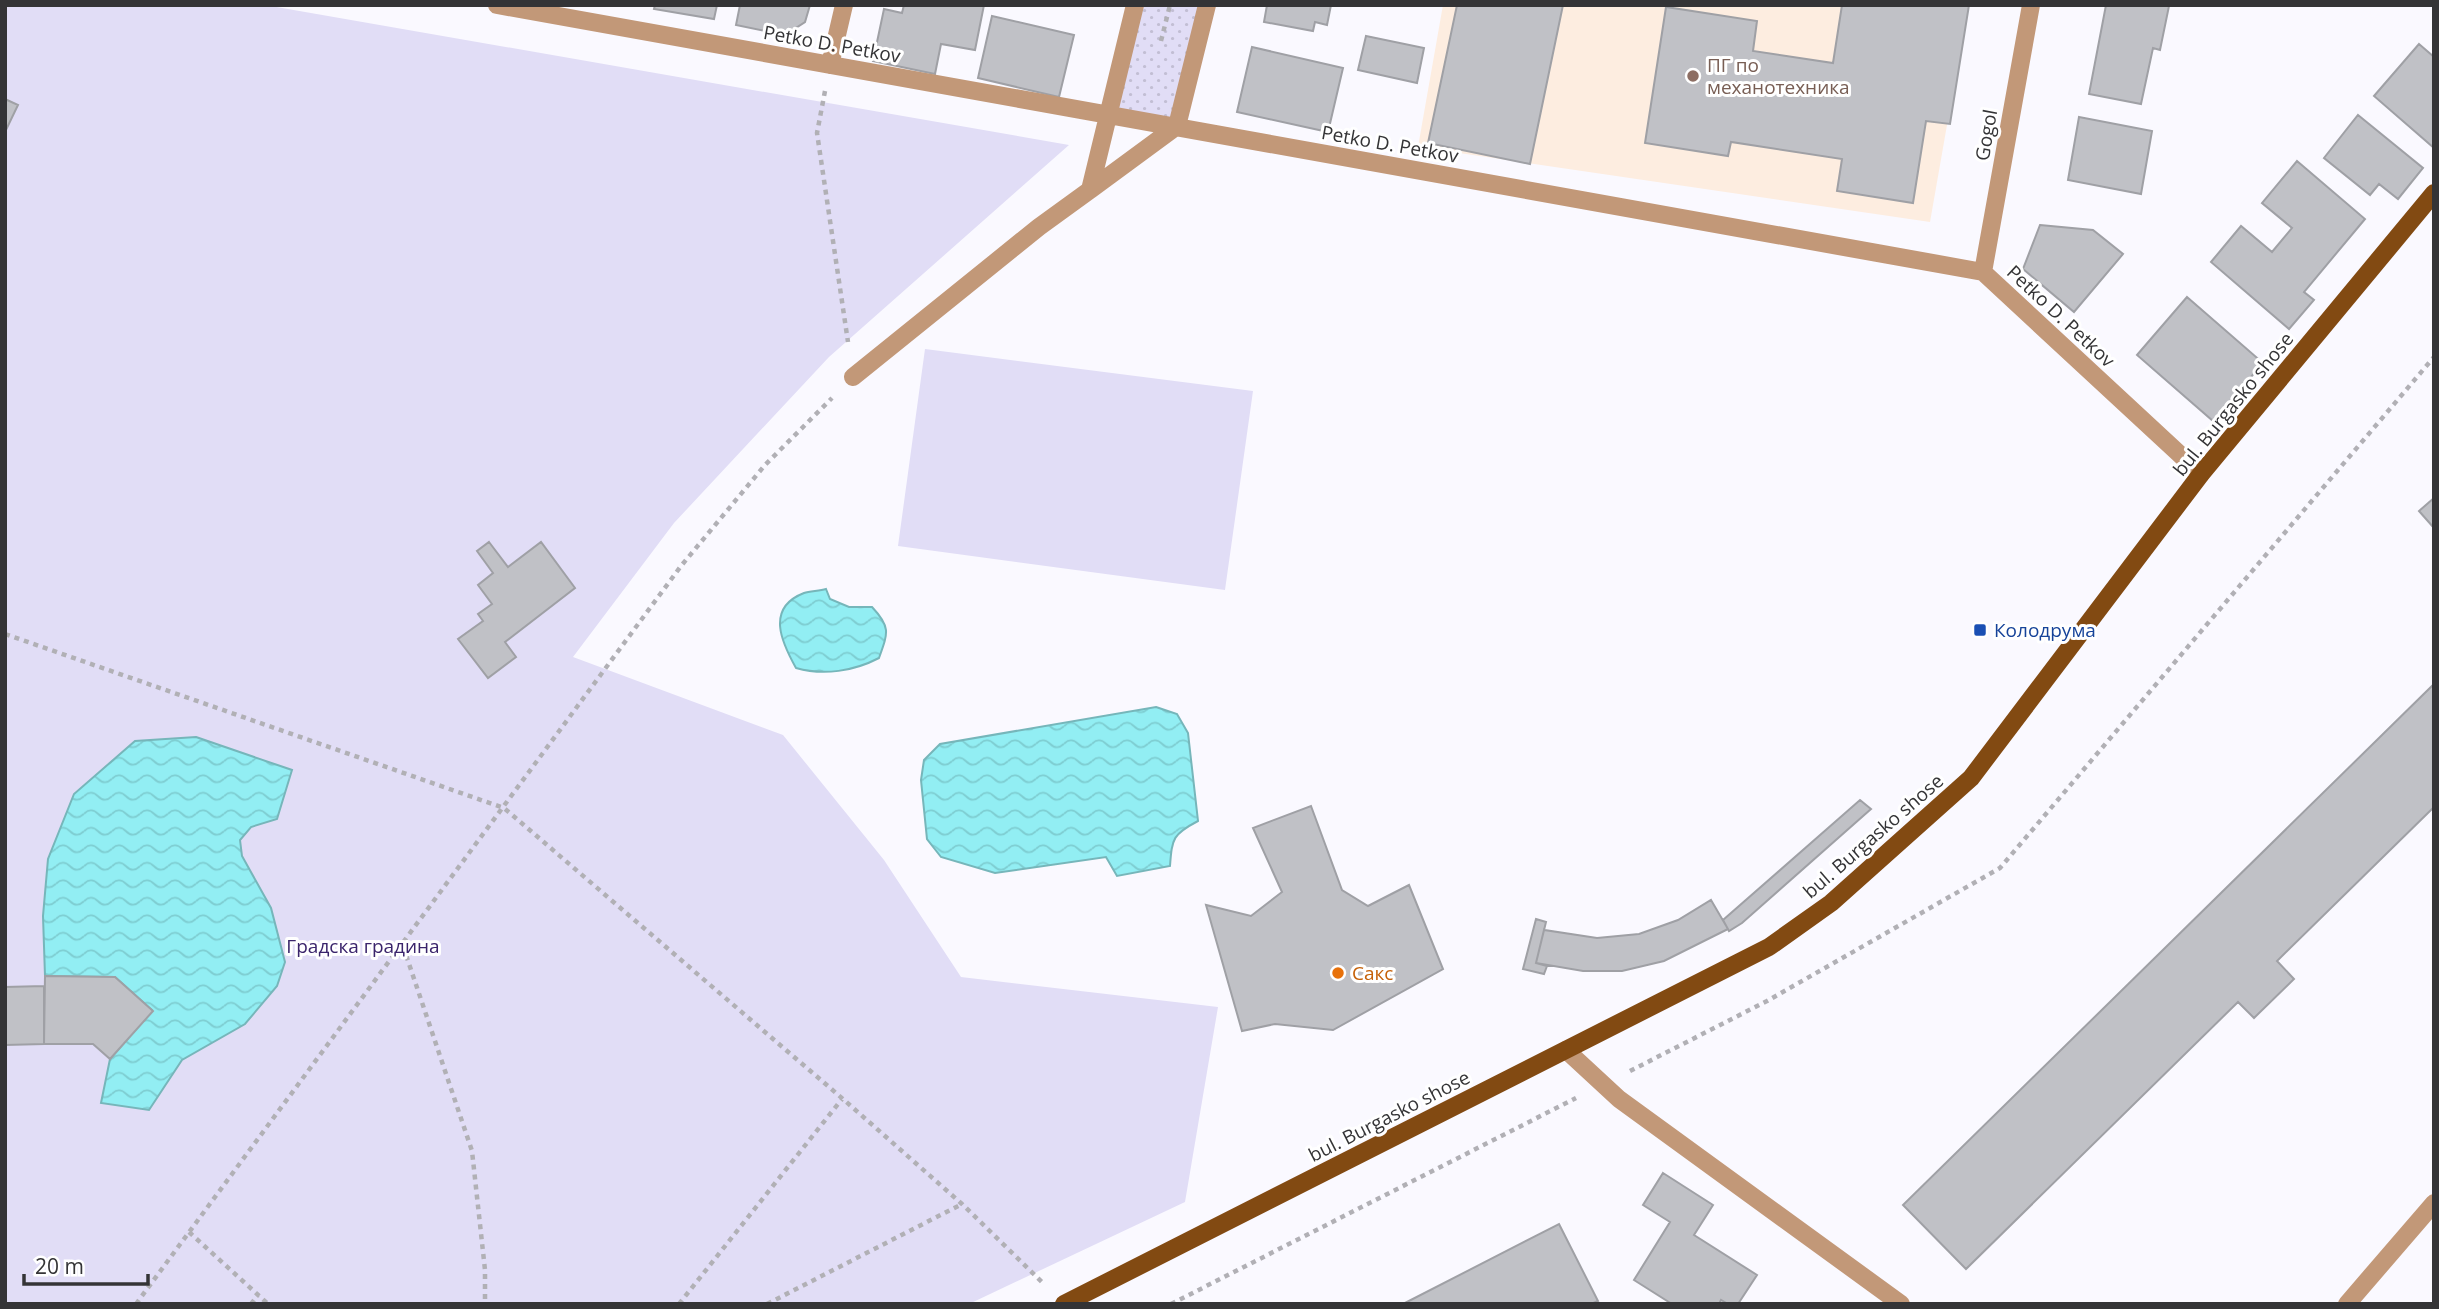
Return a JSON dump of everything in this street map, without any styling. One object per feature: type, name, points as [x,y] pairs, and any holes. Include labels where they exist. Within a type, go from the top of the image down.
[{"type":"main road","name":"bul. Burgasko shose","points":[[1064,1304],[1769,947],[1831,903],[1961,787],[1979,767],[2202,474],[2434,193]]},
{"type":"street","name":"Petko D. Petkov","points":[[497,5],[1983,272],[2202,474]]},
{"type":"street","points":[[830,65],[844,5]]},
{"type":"street","points":[[1090,190],[1135,5]]},
{"type":"street","points":[[853,377],[1039,228],[1177,126],[1207,5]]},
{"type":"street","name":"Gogol","points":[[1983,272],[2031,5]]},
{"type":"street","points":[[1566,1050],[1619,1098],[1901,1304]]},
{"type":"street","points":[[2347,1304],[2434,1203]]},
{"type":"path","points":[[136,1304],[681,565],[765,465],[853,377],[817,132],[830,65]]},
{"type":"path","points":[[5,634],[504,808],[962,1204],[1064,1304]]},
{"type":"path","points":[[403,945],[472,1151],[485,1270],[485,1304]]},
{"type":"path","points":[[679,1304],[843,1099]]},
{"type":"path","points":[[767,1304],[962,1204]]},
{"type":"path","points":[[189,1233],[268,1304]]},
{"type":"path","points":[[251,1304],[258,1295]]},
{"type":"shaded area","name":"ПГ по механотехника","points":[[1443,5],[1968,5],[1930,222],[1418,147]]},
{"type":"green space","name":"Градска градина","points":[[5,5],[265,5],[1069,145],[829,357],[674,523],[573,657],[783,735],[884,860],[961,977],[1218,1007],[1185,1202],[969,1304],[5,1304]]},
{"type":"green space","points":[[1135,5],[1207,5],[1177,126],[1107,114]]},
{"type":"green space","points":[[925,349],[1253,391],[1225,590],[898,546]]},
{"type":"water","points":[[826,589],[830,599],[849,607],[872,607],[878,614],[886,631],[879,658],[839,671],[817,672],[796,668],[780,627],[784,608],[804,593]]},
{"type":"water","points":[[1156,707],[1177,714],[1188,733],[1198,821],[1175,838],[1170,866],[1117,876],[1106,857],[995,873],[941,857],[927,839],[921,780],[924,760],[940,744]]},
{"type":"water","points":[[196,737],[292,770],[277,819],[251,827],[240,840],[242,856],[271,908],[285,962],[277,986],[245,1024],[182,1060],[149,1110],[101,1103],[110,1059],[152,1010],[115,977],[45,976],[43,916],[48,859],[74,794],[135,741]]},
{"type":"building","points":[[655,5],[717,5],[714,19],[654,9]]},
{"type":"building","points":[[740,5],[810,5],[805,22],[785,35],[736,25]]},
{"type":"building","points":[[904,5],[984,5],[975,50],[941,44],[935,74],[873,61],[884,9],[902,13]]},
{"type":"building","points":[[1267,5],[1331,5],[1327,25],[1315,22],[1313,31],[1264,22]]},
{"type":"building","points":[[1457,5],[1563,5],[1530,164],[1428,143]]},
{"type":"building","points":[[1842,5],[1969,5],[1950,124],[1926,121],[1913,203],[1837,191],[1842,159],[1731,142],[1728,156],[1645,143],[1666,7],[1757,21],[1753,51],[1833,63]]},
{"type":"building","points":[[2106,5],[2169,6],[2160,50],[2153,48],[2141,104],[2089,94]]},
{"type":"building","points":[[992,16],[1074,35],[1059,97],[978,78]]},
{"type":"building","points":[[1366,36],[1424,48],[1417,83],[1358,70]]},
{"type":"building","points":[[2419,44],[2434,57],[2434,148],[2374,96]]},
{"type":"building","points":[[1252,47],[1343,68],[1328,132],[1237,112]]},
{"type":"building","points":[[5,99],[18,105],[5,132]]},
{"type":"building","points":[[2358,115],[2423,168],[2398,199],[2379,184],[2370,195],[2324,158]]},
{"type":"building","points":[[2079,117],[2152,131],[2141,194],[2068,180]]},
{"type":"building","points":[[2297,161],[2365,219],[2304,292],[2314,300],[2289,329],[2211,262],[2241,226],[2272,252],[2292,228],[2262,203]]},
{"type":"building","points":[[2040,225],[2093,230],[2123,254],[2074,312],[2023,269]]},
{"type":"building","points":[[2187,297],[2263,363],[2213,421],[2137,355]]},
{"type":"building","points":[[2434,498],[2434,528],[2419,511]]},
{"type":"building","points":[[489,542],[508,567],[541,542],[575,588],[505,642],[516,657],[488,678],[458,639],[483,621],[478,614],[492,604],[478,585],[493,573],[477,551]]},
{"type":"building","points":[[2434,684],[2434,807],[2277,961],[2294,979],[2254,1018],[2238,1002],[1966,1269],[1903,1205]]},
{"type":"building","points":[[1860,800],[1871,809],[1742,923],[1729,931],[1723,920]]},
{"type":"building","points":[[1311,806],[1342,890],[1368,906],[1409,885],[1443,969],[1333,1030],[1275,1024],[1242,1031],[1206,905],[1251,916],[1282,892],[1253,828]]},
{"type":"building","points":[[1711,900],[1728,929],[1664,961],[1622,971],[1583,971],[1536,963],[1544,930],[1597,938],[1639,934],[1678,920]]},
{"type":"building","points":[[1536,919],[1546,922],[1536,963],[1547,966],[1544,974],[1523,969]]},
{"type":"building","points":[[45,976],[115,977],[153,1011],[110,1059],[93,1044],[44,1044]]},
{"type":"building","points":[[44,986],[44,1044],[5,1045],[5,987]]},
{"type":"building","points":[[1663,1173],[1713,1205],[1694,1235],[1757,1275],[1738,1304],[1728,1304],[1721,1300],[1719,1304],[1672,1304],[1634,1280],[1670,1222],[1643,1205]]},
{"type":"building","points":[[1559,1224],[1598,1301],[1591,1304],[1403,1304]]},
{"type":"place","name":"ПГ по механотехника","points":[[1693,76]]},
{"type":"place","name":"Колодрума","points":[[1980,630]]},
{"type":"place","name":"Сакс","points":[[1338,973]]}]
